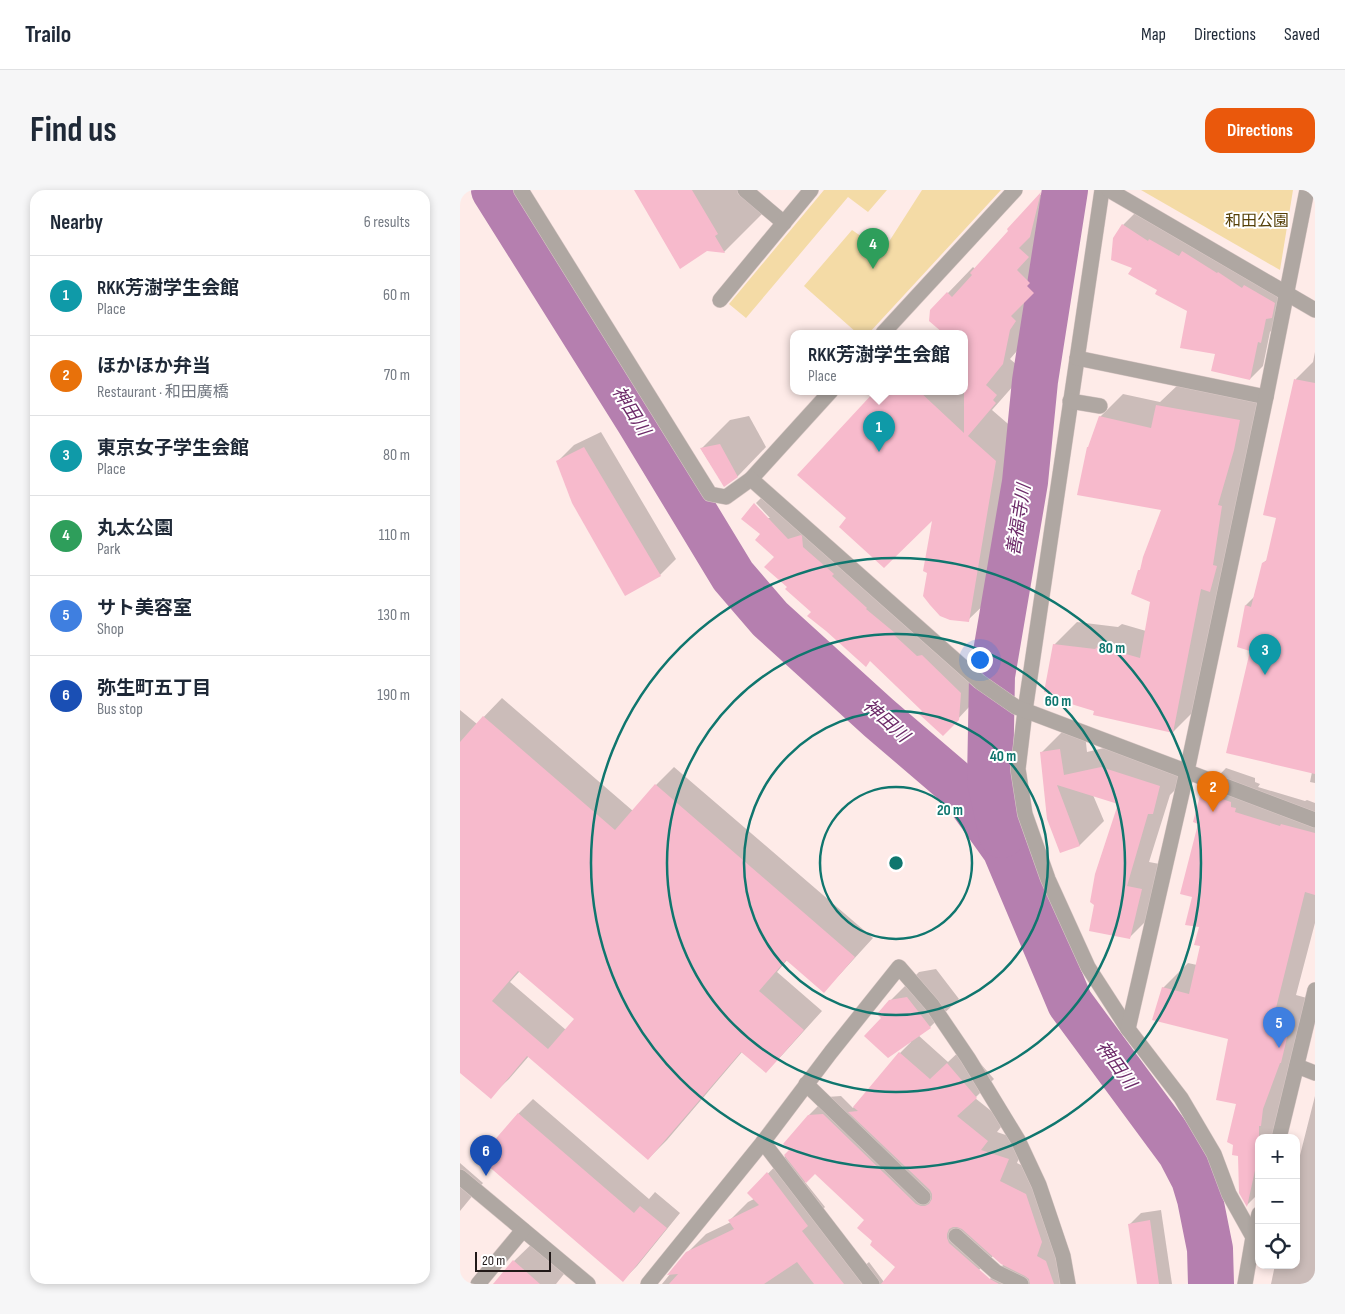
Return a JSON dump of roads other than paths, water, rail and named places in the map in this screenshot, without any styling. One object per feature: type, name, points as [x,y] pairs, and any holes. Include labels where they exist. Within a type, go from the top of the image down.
[{"type":"street","points":[[522,190],[710,494],[726,497],[751,479],[827,395]]},
{"type":"street","points":[[746,190],[784,223]]},
{"type":"street","points":[[720,300],[811,190]]},
{"type":"street","points":[[886,330],[1015,190]]},
{"type":"street","points":[[1102,190],[1077,358],[1020,709],[1018,769],[1025,814],[1048,879],[1088,967],[1128,1029],[1181,1098],[1214,1154],[1229,1194],[1253,1236]]},
{"type":"street","points":[[1108,190],[1315,310]]},
{"type":"street","points":[[1128,1029],[1186,771],[1308,190]]},
{"type":"street","points":[[1077,358],[1266,397]]},
{"type":"street","points":[[1070,401],[1100,406]]},
{"type":"street","points":[[751,479],[980,682],[1020,709],[1315,820]]},
{"type":"street","points":[[648,1284],[763,1142],[806,1084],[899,967],[932,1005],[968,1058],[1018,1140],[1042,1194],[1063,1256],[1068,1284]]},
{"type":"street","points":[[1280,1134],[1315,990]]},
{"type":"street","points":[[1297,1066],[1315,1073]]},
{"type":"street","points":[[806,1084],[923,1196]]},
{"type":"street","points":[[763,1142],[872,1284]]},
{"type":"street","points":[[460,1177],[588,1284]]},
{"type":"street","points":[[1244,1284],[1256,1224]]},
{"type":"street","points":[[478,1284],[523,1230]]},
{"type":"street","points":[[956,1236],[996,1272],[1021,1284]]},
{"type":"waterway","name":"神田川","points":[[494,190],[639,421],[733,576],[770,619],[879,718],[962,789],[1005,849],[1070,1003],[1180,1152],[1194,1179],[1210,1249],[1211,1284]]},
{"type":"waterway","name":"善福寺川","points":[[1002,835],[990,781],[992,676],[1025,482],[1035,381],[1065,190]]},
{"type":"place","name":"丸太公園","points":[[873,269]]},
{"type":"place","name":"RKK芳澍学生会館","points":[[879,452]]},
{"type":"place","name":"東京女子学生会館","points":[[1265,675]]},
{"type":"place","name":"ほかほか弁当","points":[[1213,812]]},
{"type":"place","name":"サト美容室","points":[[1279,1048]]},
{"type":"place","name":"弥生町五丁目","points":[[486,1176]]},
{"type":"park label","name":"和田公園","points":[[1257,221]]}]
